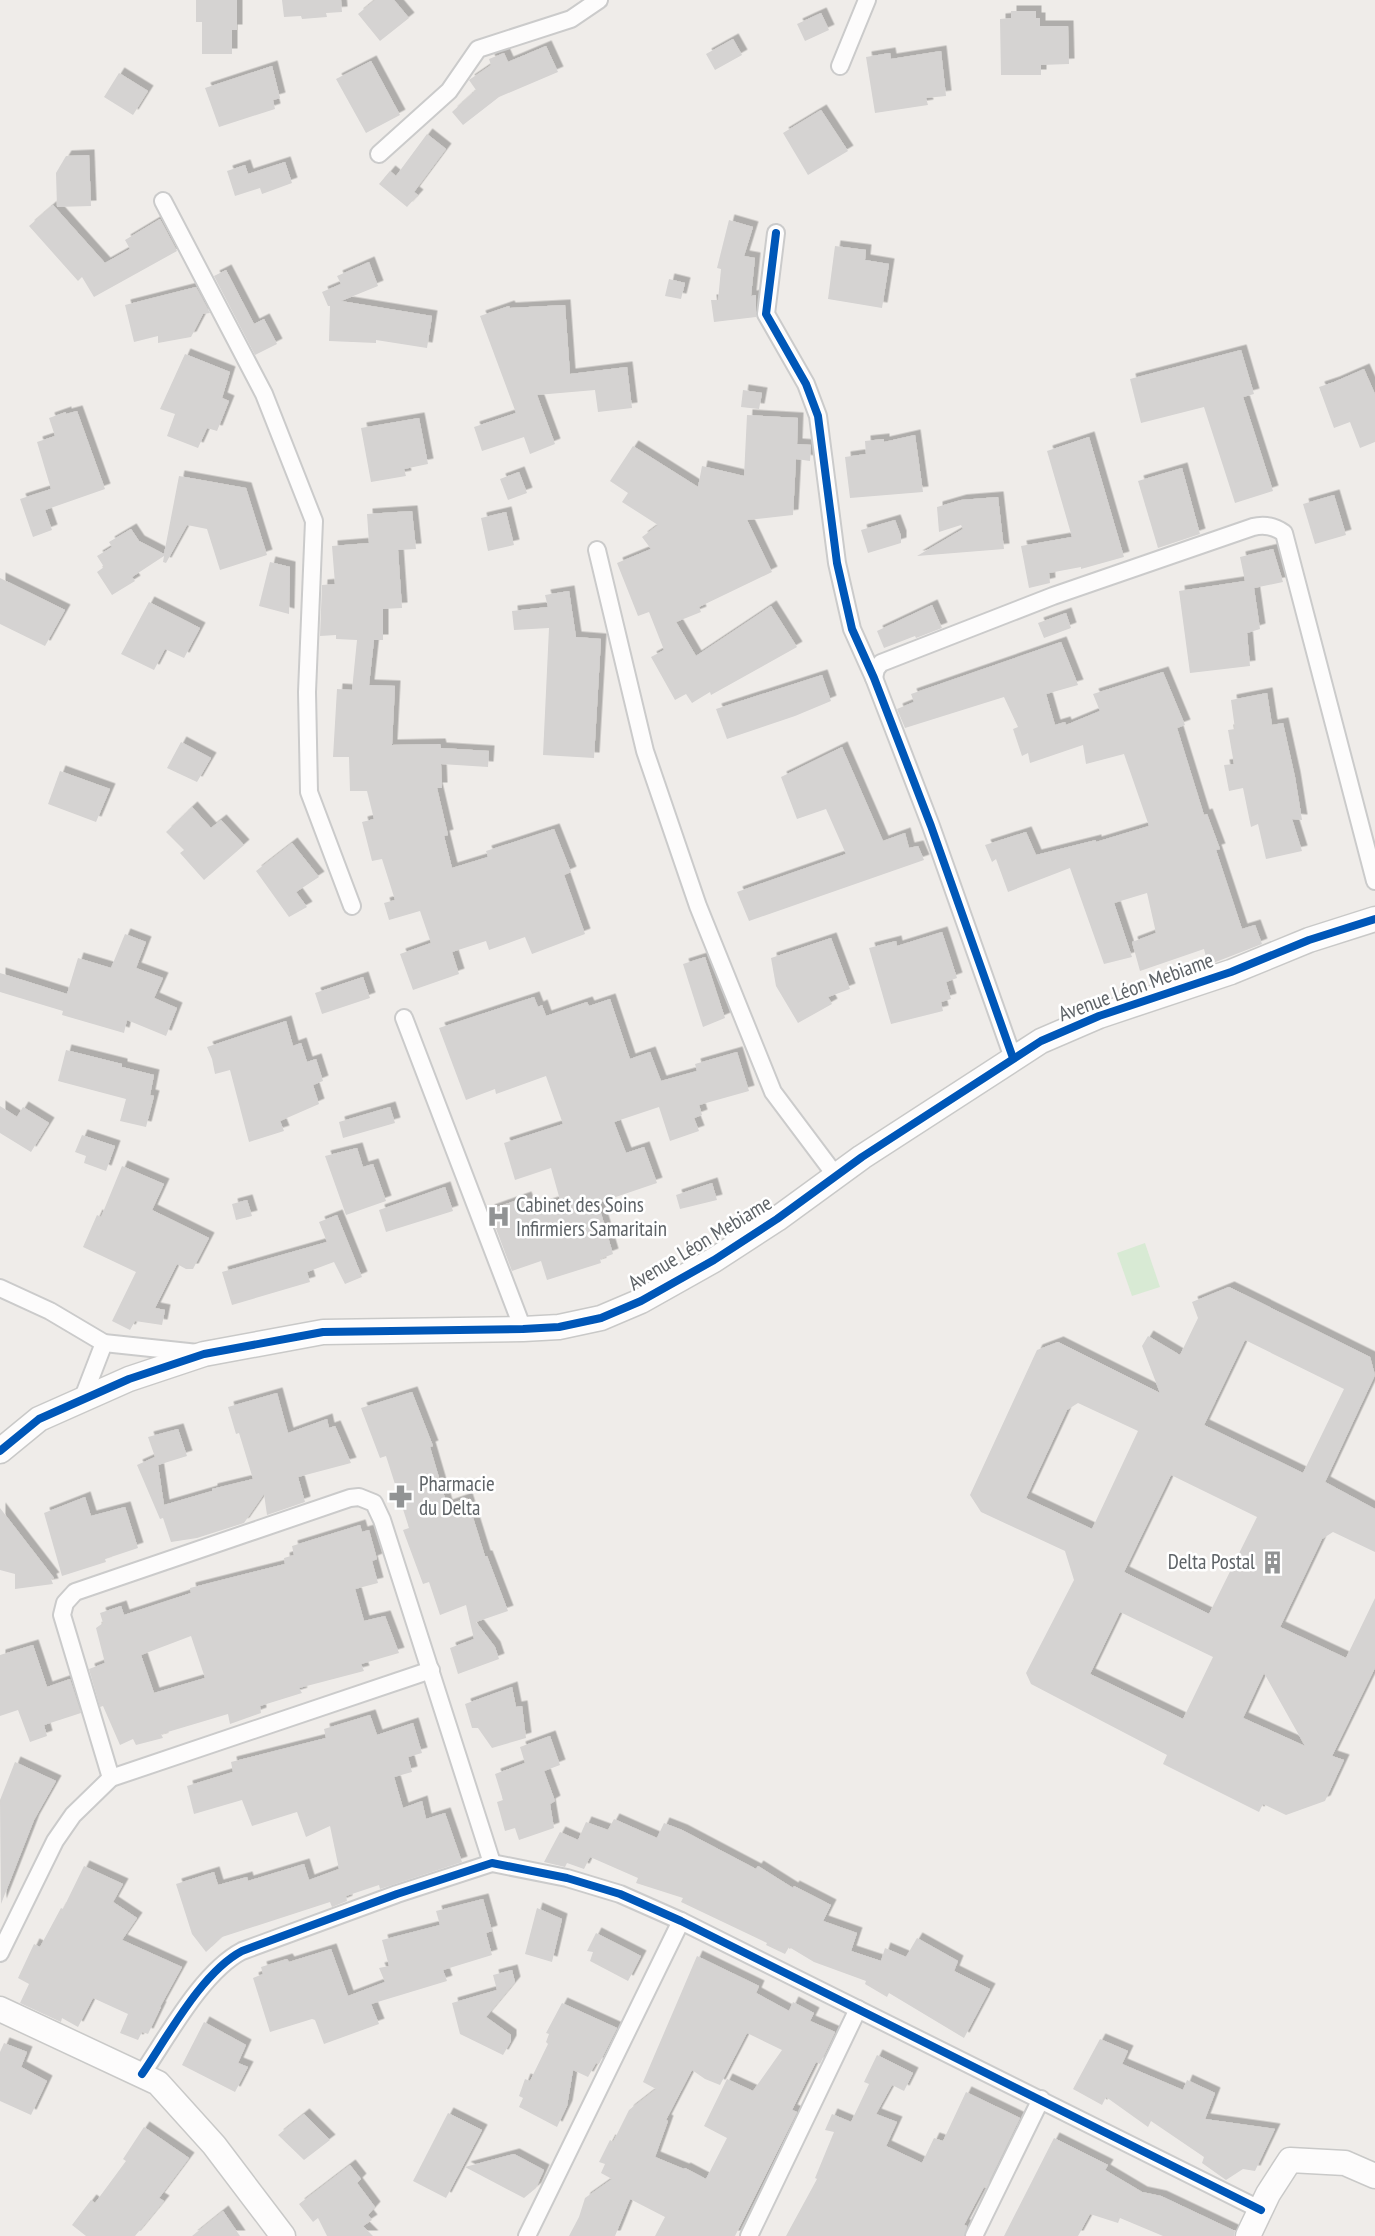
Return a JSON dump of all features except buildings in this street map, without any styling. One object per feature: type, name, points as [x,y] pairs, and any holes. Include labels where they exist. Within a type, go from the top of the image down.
[{"type":"street","points":[[380,154],[449,91],[478,49],[571,19],[599,0]]},
{"type":"street","points":[[840,66],[867,0]]},
{"type":"street","points":[[163,201],[264,394],[314,521],[307,692],[309,792],[352,906]]},
{"type":"street","points":[[776,233],[766,314],[806,384],[818,416],[837,562],[852,629],[874,678],[931,826],[1013,1058]]},
{"type":"street","points":[[874,678],[876,669],[881,663],[1053,596],[1252,527],[1260,525],[1277,529],[1284,533],[1375,881]]},
{"type":"street","points":[[597,550],[645,750],[698,906],[772,1092],[836,1176]]},
{"type":"street","name":"Avenue Léon Mebiame","points":[[0,1451],[39,1419],[129,1379],[204,1354],[323,1332],[522,1329],[559,1327],[601,1318],[641,1301],[714,1260],[777,1219],[890,1138],[1041,1041],[1099,1016],[1231,972],[1309,940],[1375,919]]},
{"type":"street","points":[[404,1017],[522,1329]]},
{"type":"street","points":[[0,1288],[59,1316],[104,1343],[204,1354]]},
{"type":"street","points":[[82,1400],[104,1343]]},
{"type":"street","points":[[111,1778],[62,1615],[65,1603],[75,1592],[350,1498],[359,1497],[374,1503],[378,1512],[492,1863]]},
{"type":"street","points":[[0,1953],[55,1841],[73,1815],[111,1778],[431,1670]]},
{"type":"street","points":[[142,2074],[189,2004],[228,1958],[397,1894],[492,1863],[567,1878],[620,1894],[681,1921],[1261,2210]]},
{"type":"street","points":[[527,2236],[681,1921]]},
{"type":"street","points":[[0,2009],[142,2074],[165,2090],[214,2145],[284,2236]]},
{"type":"street","points":[[749,2236],[858,2009]]},
{"type":"street","points":[[974,2236],[1041,2099]]},
{"type":"street","points":[[1248,2236],[1290,2160],[1345,2163],[1375,2176]]},
{"type":"green space","points":[[1145,1243],[1160,1287],[1132,1296],[1117,1253]]},
{"type":"cycle path","points":[[776,233],[766,314],[806,384],[818,416],[837,563],[852,629],[874,678],[931,826],[1013,1058]]},
{"type":"cycle path","points":[[0,1451],[39,1419],[129,1379],[204,1354],[323,1332],[523,1329],[559,1327],[601,1318],[641,1301],[714,1260],[777,1219],[862,1157],[1041,1041],[1099,1016],[1231,972],[1309,940],[1375,919]]},
{"type":"cycle path","points":[[142,2074],[200,1989],[227,1961],[242,1951],[397,1894],[492,1863],[567,1878],[620,1894],[681,1921],[1261,2210]]},
{"type":"place","name":"Cabinet des Soins Infirmiers Samaritain","points":[[498,1217]]},
{"type":"place","name":"Pharmacie du Delta","points":[[401,1496]]},
{"type":"place","name":"Delta Postal","points":[[1273,1562]]}]
